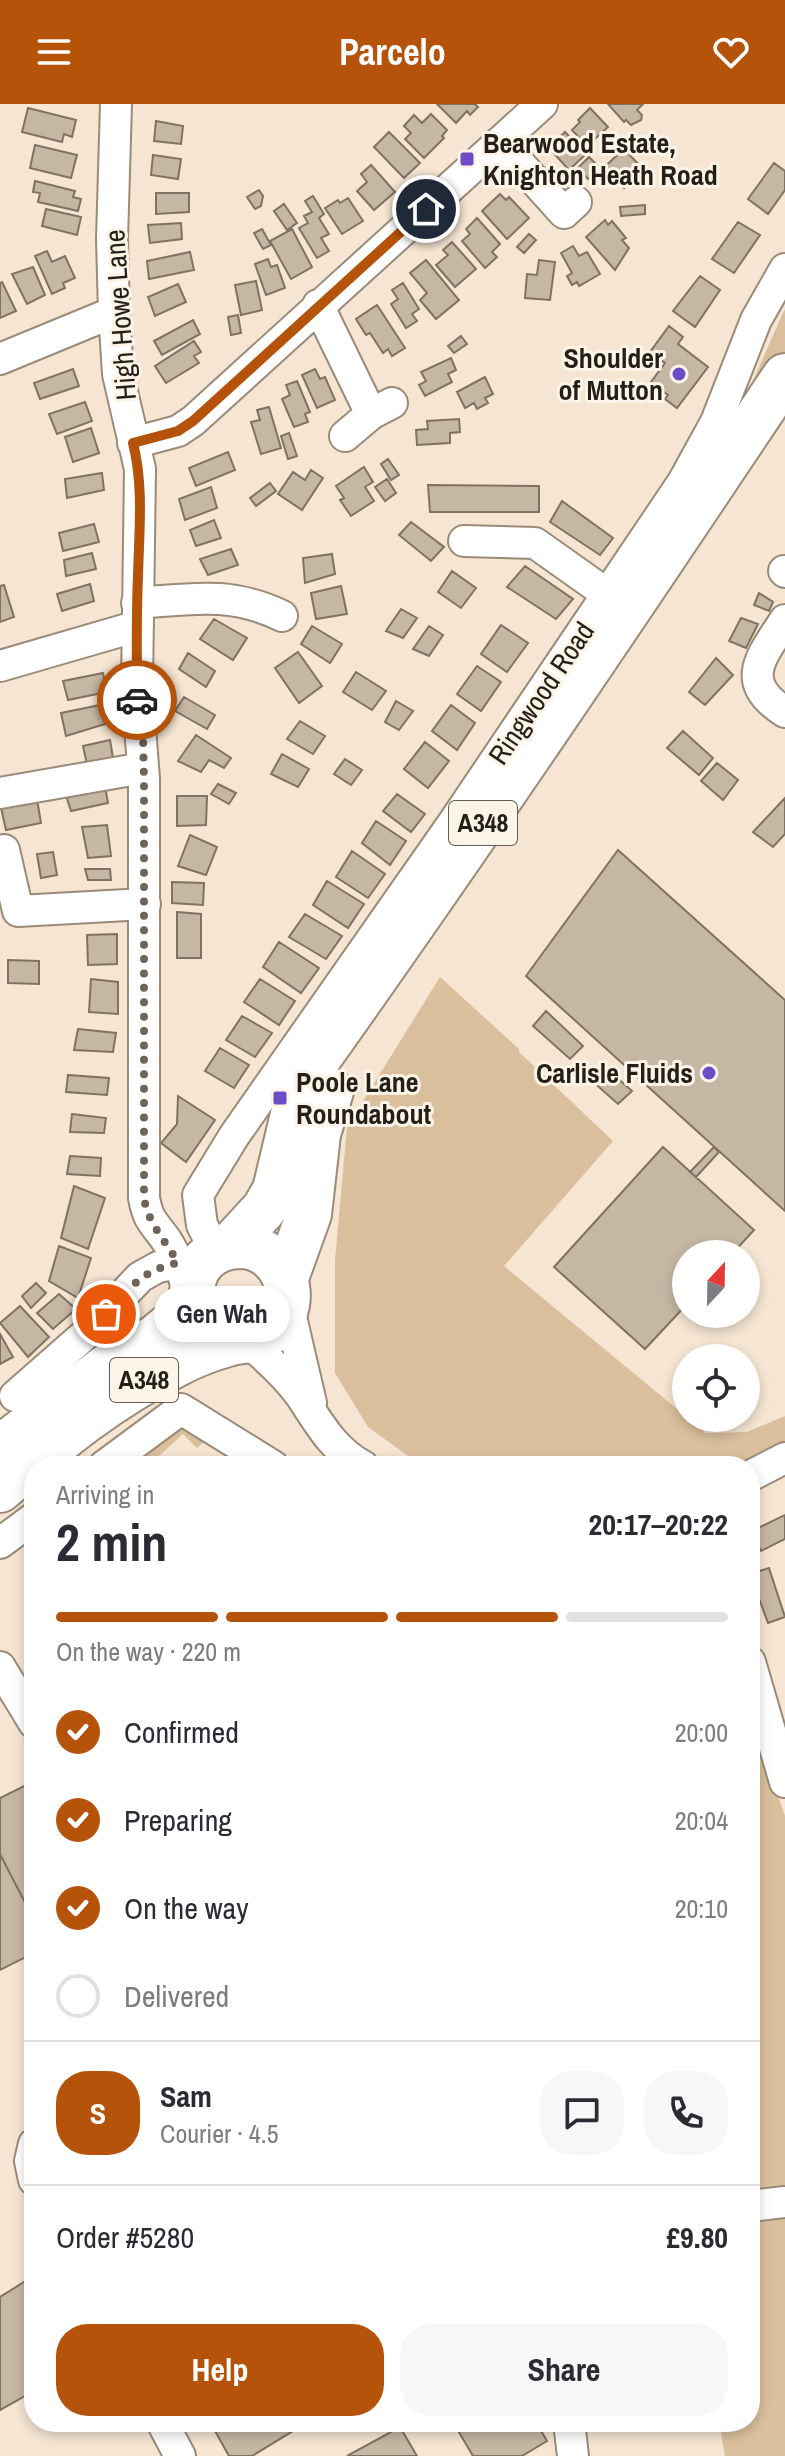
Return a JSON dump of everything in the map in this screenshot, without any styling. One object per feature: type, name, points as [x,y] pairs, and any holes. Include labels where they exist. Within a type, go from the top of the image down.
[{"type":"highway","name":"Ringwood Road","points":[[216,1243],[264,1209],[275,1190],[295,1106],[306,1076],[431,901],[550,722],[649,582],[785,376]]},
{"type":"highway","name":"Ringwood Road","points":[[287,1291],[309,1214],[323,1112],[345,1067],[559,750],[785,425]]},
{"type":"highway","points":[[216,1243],[257,1249],[279,1266],[287,1291],[283,1318],[262,1338],[240,1342],[219,1338],[198,1319],[187,1288],[216,1243]]},
{"type":"highway","name":"A348","points":[[0,1448],[105,1344],[157,1336],[187,1288]]},
{"type":"highway","name":"A348","points":[[41,1456],[101,1407],[139,1383],[204,1351],[240,1342]]},
{"type":"highway","name":"A348","points":[[0,1490],[24,1470]]},
{"type":"street","name":"High Howe Lane","points":[[116,104],[113,192],[118,374],[140,469],[137,614],[138,707],[143,736],[144,1198],[147,1214],[164,1237],[187,1288]]},
{"type":"street","points":[[133,443],[178,431],[193,421],[542,104]]},
{"type":"street","points":[[501,143],[564,214]]},
{"type":"street","name":"Ringwood Road","points":[[216,1243],[198,1195],[234,1136],[444,836],[702,450],[745,345],[785,269]]},
{"type":"street","points":[[318,305],[381,408],[345,436]]},
{"type":"street","points":[[0,359],[114,312]]},
{"type":"street","points":[[464,541],[535,543],[607,594]]},
{"type":"street","points":[[0,666],[137,614],[228,598],[270,602]]},
{"type":"street","points":[[785,620],[756,668],[756,679],[765,696],[785,712]]},
{"type":"street","points":[[0,793],[143,768]]},
{"type":"street","points":[[4,850],[18,911],[145,904]]},
{"type":"street","points":[[234,1136],[284,1156]]},
{"type":"street","points":[[164,1237],[193,1246],[216,1243]]},
{"type":"street","points":[[287,1291],[316,1423]]},
{"type":"street","points":[[240,1342],[283,1375],[316,1423],[351,1456]]},
{"type":"street","points":[[15,1396],[105,1344]]},
{"type":"street","points":[[118,1456],[181,1409],[257,1456]]},
{"type":"street","points":[[760,1471],[785,1458]]},
{"type":"street","points":[[0,1543],[24,1525]]},
{"type":"street","points":[[0,1667],[24,1707]]},
{"type":"street","points":[[760,1696],[785,1782]]},
{"type":"street","points":[[760,2205],[785,2202]]},
{"type":"street","points":[[167,2432],[180,2456]]},
{"type":"street","points":[[570,2432],[573,2456]]},
{"type":"shaded area","points":[[785,309],[785,352],[728,437],[782,315]]},
{"type":"shaded area","points":[[440,977],[613,1141],[504,1266],[672,1405],[672,1432],[760,1432],[760,1427],[785,1416],[785,1447],[760,1459],[760,1456],[408,1456],[368,1427],[335,1373],[335,1260],[347,1127]]},
{"type":"shaded area","points":[[173,1422],[209,1437],[197,1448],[183,1434],[159,1456],[134,1456]]},
{"type":"shaded area","points":[[760,1745],[785,1816],[785,2456],[725,2456],[721,2432],[760,2432]]},
{"type":"building","points":[[437,104],[475,104],[478,107],[470,115],[467,111],[456,123]]},
{"type":"building","points":[[608,104],[643,104],[637,110],[642,115],[641,120],[631,125],[626,120],[624,122]]},
{"type":"building","points":[[28,108],[76,120],[72,137],[64,134],[62,142],[22,132]]},
{"type":"building","points":[[590,108],[608,127],[587,146],[572,130]]},
{"type":"building","points":[[431,114],[447,130],[442,136],[444,138],[424,158],[405,139],[411,133],[404,126],[414,115],[422,123]]},
{"type":"building","points":[[156,121],[183,126],[181,144],[154,141]]},
{"type":"building","points":[[389,132],[420,163],[404,178],[374,147]]},
{"type":"building","points":[[565,132],[586,154],[569,170],[549,148]]},
{"type":"building","points":[[35,145],[77,155],[71,178],[30,168]]},
{"type":"building","points":[[624,149],[643,169],[624,188],[616,180],[612,184],[600,171]]},
{"type":"building","points":[[153,155],[181,159],[178,179],[151,175]]},
{"type":"building","points":[[589,157],[600,168],[588,179],[578,168]]},
{"type":"building","points":[[774,163],[785,171],[785,190],[768,214],[748,199]]},
{"type":"building","points":[[371,165],[395,192],[374,210],[357,191],[367,182],[361,174]]},
{"type":"building","points":[[35,181],[75,191],[73,197],[81,199],[78,211],[38,202],[40,193],[33,192]]},
{"type":"building","points":[[259,190],[263,196],[261,206],[255,209],[247,197]]},
{"type":"building","points":[[156,193],[189,193],[189,212],[156,214]]},
{"type":"building","points":[[500,194],[506,200],[509,197],[529,218],[507,239],[482,211]]},
{"type":"building","points":[[313,196],[324,214],[319,218],[329,234],[321,238],[329,251],[317,258],[299,228],[308,223],[304,216],[312,212],[305,201]]},
{"type":"building","points":[[348,198],[363,221],[342,234],[325,208]]},
{"type":"building","points":[[284,204],[297,223],[287,230],[274,211]]},
{"type":"building","points":[[645,205],[645,214],[621,216],[620,207]]},
{"type":"building","points":[[46,209],[81,217],[77,235],[42,226]]},
{"type":"building","points":[[477,218],[500,244],[492,252],[497,257],[485,268],[462,241],[470,234],[466,229]]},
{"type":"building","points":[[605,220],[608,225],[612,221],[626,238],[622,240],[629,248],[615,270],[586,237]]},
{"type":"building","points":[[738,222],[760,235],[734,273],[712,259]]},
{"type":"building","points":[[181,223],[182,239],[150,243],[148,225]]},
{"type":"building","points":[[262,229],[271,245],[263,249],[254,233]]},
{"type":"building","points":[[292,229],[312,267],[291,279],[270,241]]},
{"type":"building","points":[[529,234],[536,240],[524,253],[517,247]]},
{"type":"building","points":[[452,242],[476,269],[455,287],[436,265],[448,255],[443,250]]},
{"type":"building","points":[[573,246],[579,256],[587,252],[600,274],[579,286],[577,282],[572,285],[567,276],[572,273],[561,253]]},
{"type":"building","points":[[47,251],[52,262],[65,256],[75,278],[63,283],[65,288],[52,294],[35,256]]},
{"type":"building","points":[[190,252],[194,270],[149,279],[147,261]]},
{"type":"building","points":[[268,259],[271,267],[277,265],[285,288],[266,295],[255,264]]},
{"type":"building","points":[[426,260],[459,300],[436,319],[420,300],[427,293],[410,273]]},
{"type":"building","points":[[539,260],[555,262],[550,300],[525,298],[527,274],[537,275]]},
{"type":"building","points":[[33,267],[45,295],[27,304],[12,274]]},
{"type":"building","points":[[700,276],[720,290],[695,327],[673,311]]},
{"type":"building","points":[[256,281],[262,310],[241,315],[235,285]]},
{"type":"building","points":[[0,283],[16,311],[0,318]]},
{"type":"building","points":[[403,283],[419,309],[412,314],[417,321],[406,328],[391,304],[398,299],[392,290]]},
{"type":"building","points":[[178,284],[186,302],[155,316],[148,297]]},
{"type":"building","points":[[377,305],[405,348],[392,356],[388,349],[383,353],[356,319]]},
{"type":"building","points":[[238,315],[241,333],[231,335],[228,317]]},
{"type":"building","points":[[193,320],[200,334],[162,355],[154,341]]},
{"type":"building","name":"Shoulder of Mutton","points":[[669,326],[683,337],[678,344],[708,367],[677,408],[665,399],[668,395],[651,382],[665,363],[650,352]]},
{"type":"building","points":[[461,336],[467,344],[454,353],[448,346]]},
{"type":"building","points":[[194,341],[201,352],[194,356],[199,363],[166,383],[155,366]]},
{"type":"building","points":[[451,358],[456,370],[448,374],[452,382],[425,396],[419,385],[426,381],[421,372]]},
{"type":"building","points":[[73,369],[79,386],[40,399],[34,383]]},
{"type":"building","points":[[315,369],[320,379],[325,377],[335,400],[317,408],[302,375]]},
{"type":"building","points":[[485,377],[493,394],[485,398],[488,403],[477,409],[474,403],[465,408],[457,392]]},
{"type":"building","points":[[297,381],[310,412],[305,414],[308,422],[294,427],[282,399],[290,395],[286,385]]},
{"type":"building","points":[[85,402],[92,421],[57,434],[49,414]]},
{"type":"building","points":[[269,407],[281,448],[261,454],[251,422],[260,420],[257,410]]},
{"type":"building","points":[[459,419],[460,432],[450,433],[450,443],[417,445],[416,430],[428,429],[427,421]]},
{"type":"building","points":[[91,428],[99,453],[73,462],[65,437]]},
{"type":"building","points":[[289,433],[297,456],[288,459],[281,436]]},
{"type":"building","points":[[228,452],[235,470],[196,486],[189,468]]},
{"type":"building","points":[[388,459],[399,475],[391,480],[381,464]]},
{"type":"building","points":[[364,467],[373,482],[365,487],[374,501],[351,516],[340,500],[344,498],[336,486]]},
{"type":"building","points":[[311,470],[323,478],[302,510],[278,494],[293,472],[305,480]]},
{"type":"building","points":[[102,473],[104,490],[67,498],[65,479]]},
{"type":"building","points":[[387,479],[396,493],[385,501],[375,487]]},
{"type":"building","points":[[270,483],[276,491],[256,506],[250,498]]},
{"type":"building","points":[[428,485],[539,486],[539,512],[430,512]]},
{"type":"building","points":[[211,487],[217,508],[185,520],[179,499]]},
{"type":"building","points":[[562,501],[613,538],[600,555],[550,522]]},
{"type":"building","points":[[214,520],[221,538],[196,546],[190,530]]},
{"type":"building","points":[[411,522],[444,547],[431,561],[399,535]]},
{"type":"building","points":[[94,524],[99,542],[63,551],[59,533]]},
{"type":"building","points":[[231,549],[238,565],[208,575],[200,559]]},
{"type":"building","points":[[92,553],[96,569],[66,576],[64,560]]},
{"type":"building","points":[[332,554],[335,574],[305,583],[303,558]]},
{"type":"building","points":[[525,566],[573,599],[556,619],[507,587]]},
{"type":"building","points":[[452,571],[476,588],[461,608],[438,592]]},
{"type":"building","points":[[90,584],[94,601],[62,611],[57,594]]},
{"type":"building","points":[[4,585],[14,617],[0,622],[0,586]]},
{"type":"building","points":[[341,586],[347,614],[316,619],[311,593]]},
{"type":"building","points":[[759,593],[773,602],[769,611],[754,605]]},
{"type":"building","points":[[401,609],[417,618],[403,638],[386,631]]},
{"type":"building","points":[[741,618],[758,624],[746,648],[729,641]]},
{"type":"building","points":[[214,619],[247,638],[233,660],[200,639]]},
{"type":"building","points":[[501,625],[528,643],[507,672],[481,654]]},
{"type":"building","points":[[312,626],[342,644],[330,663],[301,644]]},
{"type":"building","points":[[429,626],[443,635],[429,656],[413,649]]},
{"type":"building","points":[[298,652],[322,686],[299,703],[275,668]]},
{"type":"building","points":[[188,653],[215,671],[206,687],[179,669]]},
{"type":"building","points":[[716,658],[733,675],[705,705],[689,692]]},
{"type":"building","points":[[477,666],[501,682],[481,711],[457,694]]},
{"type":"building","points":[[356,672],[386,691],[372,710],[343,692]]},
{"type":"building","points":[[103,673],[107,692],[68,700],[63,681]]},
{"type":"building","points":[[184,697],[215,715],[207,729],[175,711]]},
{"type":"building","points":[[396,701],[413,711],[399,730],[385,722]]},
{"type":"building","points":[[100,705],[105,724],[66,736],[61,713]]},
{"type":"building","points":[[451,705],[475,723],[457,750],[432,731]]},
{"type":"building","points":[[300,721],[325,736],[313,754],[287,739]]},
{"type":"building","points":[[683,731],[713,758],[699,775],[667,748]]},
{"type":"building","points":[[196,735],[231,758],[224,768],[209,760],[201,772],[178,761]]},
{"type":"building","points":[[110,740],[114,764],[88,769],[83,746]]},
{"type":"building","points":[[425,742],[449,761],[428,788],[404,769]]},
{"type":"building","points":[[282,754],[309,769],[298,787],[271,774]]},
{"type":"building","points":[[345,759],[362,770],[351,785],[334,774]]},
{"type":"building","points":[[717,763],[738,780],[723,800],[701,781]]},
{"type":"building","points":[[104,781],[108,803],[71,811],[64,789]]},
{"type":"building","points":[[218,784],[236,793],[229,804],[211,794]]},
{"type":"building","points":[[36,793],[41,823],[6,830],[0,803]]},
{"type":"building","points":[[397,794],[425,814],[411,832],[383,811]]},
{"type":"building","points":[[177,796],[207,796],[206,825],[177,826]]},
{"type":"building","points":[[785,798],[785,834],[773,847],[753,832]]},
{"type":"building","points":[[376,821],[406,841],[390,865],[362,843]]},
{"type":"building","points":[[107,825],[111,856],[88,858],[82,827]]},
{"type":"building","points":[[190,835],[217,847],[206,875],[178,866]]},
{"type":"building","name":"Carlisle Fluids","points":[[618,850],[785,1000],[785,1211],[526,976]]},
{"type":"building","points":[[352,851],[385,874],[368,898],[336,877]]},
{"type":"building","points":[[53,852],[57,875],[41,878],[37,854]]},
{"type":"building","points":[[85,869],[110,869],[111,880],[88,880]]},
{"type":"building","points":[[327,881],[364,904],[348,928],[313,905]]},
{"type":"building","points":[[172,882],[204,883],[203,905],[172,903]]},
{"type":"building","points":[[177,912],[201,914],[201,958],[177,958]]},
{"type":"building","points":[[305,914],[342,936],[326,959],[289,937]]},
{"type":"building","points":[[117,934],[117,964],[88,965],[87,935]]},
{"type":"building","points":[[279,942],[319,968],[301,993],[263,967]]},
{"type":"building","points":[[8,960],[39,961],[39,984],[8,983]]},
{"type":"building","points":[[91,979],[118,982],[118,1014],[89,1012]]},
{"type":"building","points":[[260,979],[295,1001],[279,1025],[244,1002]]},
{"type":"building","points":[[546,1011],[583,1046],[570,1059],[533,1026]]},
{"type":"building","points":[[242,1016],[272,1033],[255,1057],[226,1040]]},
{"type":"building","points":[[78,1029],[116,1033],[113,1052],[74,1050]]},
{"type":"building","points":[[220,1048],[249,1065],[234,1088],[205,1071]]},
{"type":"building","points":[[605,1067],[632,1091],[618,1104],[591,1080]]},
{"type":"building","points":[[68,1075],[109,1078],[107,1095],[66,1092]]},
{"type":"building","points":[[178,1096],[215,1120],[186,1162],[161,1143],[177,1124]]},
{"type":"building","points":[[72,1114],[106,1118],[104,1133],[70,1132]]},
{"type":"building","points":[[663,1147],[754,1230],[745,1240],[672,1240],[672,1320],[645,1349],[554,1267]]},
{"type":"building","points":[[714,1147],[719,1152],[696,1177],[690,1172]]},
{"type":"building","points":[[70,1156],[101,1158],[100,1176],[67,1174]]},
{"type":"building","points":[[74,1186],[105,1198],[88,1249],[61,1238]]},
{"type":"building","points":[[59,1246],[91,1258],[78,1298],[49,1281]]},
{"type":"building","points":[[36,1283],[46,1293],[31,1308],[22,1296]]},
{"type":"building","points":[[59,1294],[76,1309],[53,1329],[37,1313]]},
{"type":"building","points":[[20,1306],[49,1337],[28,1357],[0,1323]]},
{"type":"building","points":[[0,1334],[13,1357],[0,1364]]},
{"type":"building","points":[[785,1515],[785,1539],[761,1551],[760,1527]]},
{"type":"building","points":[[769,1568],[785,1617],[768,1623],[760,1601],[760,1571]]},
{"type":"building","points":[[24,1786],[24,1901],[0,1854],[0,1798]]},
{"type":"building","points":[[0,1854],[24,1901],[24,1958],[0,1970]]},
{"type":"building","points":[[24,2282],[24,2397],[0,2410],[0,2297]]},
{"type":"building","points":[[216,2432],[291,2432],[252,2456],[229,2456]]},
{"type":"building","points":[[391,2432],[403,2432],[417,2456],[347,2456]]},
{"type":"building","points":[[459,2432],[542,2432],[547,2441],[522,2456],[473,2456]]},
{"type":"way so far","points":[[106,1314],[140,1277],[158,1267],[178,1263],[164,1237],[153,1226],[144,1198],[144,779],[143,736],[137,700]]},
{"type":"place","name":"Bearwood Estate, Knighton Heath Road","points":[[467,159]]},
{"type":"place","name":"Shoulder of Mutton","points":[[679,374]]},
{"type":"place","name":"Carlisle Fluids","points":[[709,1073]]},
{"type":"place","name":"Poole Lane Roundabout","points":[[280,1098]]},
{"type":"place","name":"Gen Wah","points":[[106,1314]]},
{"type":"route","points":[[137,700],[140,469],[133,443],[162,437],[193,421],[426,209]]}]
